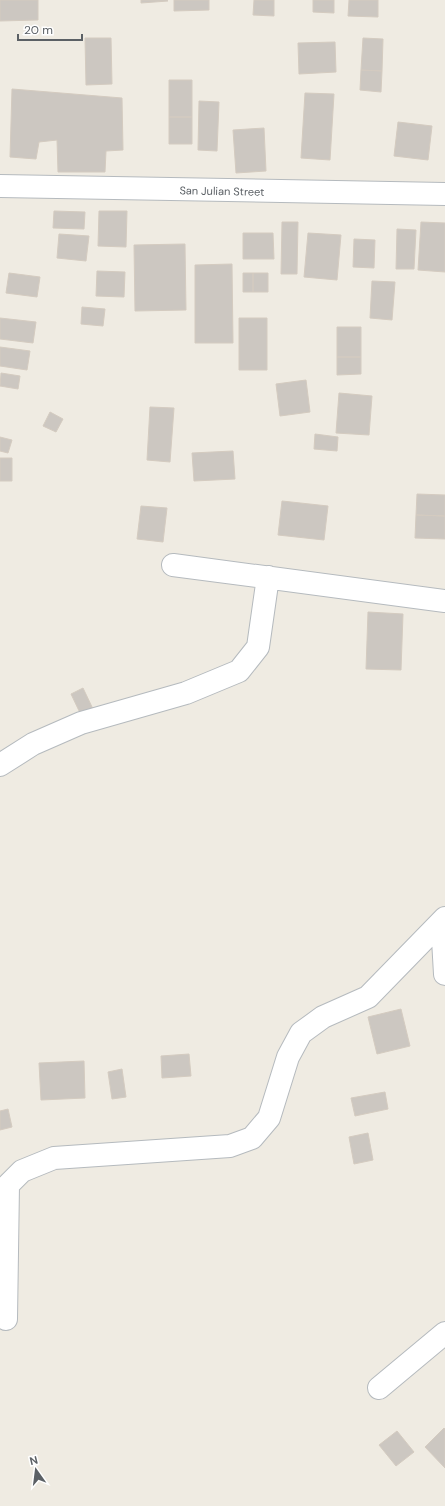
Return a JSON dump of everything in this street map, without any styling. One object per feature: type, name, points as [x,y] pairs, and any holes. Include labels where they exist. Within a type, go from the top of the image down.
[{"type":"street","name":"San Julian Street","points":[[0,186],[445,194]]},
{"type":"street","points":[[173,565],[445,601]]},
{"type":"street","points":[[0,765],[33,744],[82,723],[186,694],[239,671],[258,647],[268,577]]},
{"type":"street","points":[[443,920],[445,974]]},
{"type":"street","points":[[6,1318],[8,1185],[22,1171],[54,1158],[230,1146],[252,1138],[269,1118],[288,1057],[301,1033],[323,1017],[368,998],[443,920]]},
{"type":"street","points":[[379,1388],[445,1333]]},
{"type":"building","points":[[0,0],[38,0],[38,20],[0,21]]},
{"type":"building","points":[[141,0],[167,0],[168,1],[141,3]]},
{"type":"building","points":[[174,0],[209,0],[209,10],[174,11]]},
{"type":"building","points":[[254,0],[274,0],[274,16],[253,15]]},
{"type":"building","points":[[313,0],[334,0],[334,13],[313,12]]},
{"type":"building","points":[[349,0],[378,0],[378,17],[348,16]]},
{"type":"building","points":[[85,38],[111,38],[112,84],[86,85]]},
{"type":"building","points":[[363,38],[383,39],[382,71],[361,70]]},
{"type":"building","points":[[335,42],[336,72],[299,74],[298,43]]},
{"type":"building","points":[[361,70],[382,71],[381,92],[360,90]]},
{"type":"building","points":[[169,80],[192,80],[192,117],[169,117]]},
{"type":"building","points":[[12,89],[122,98],[123,150],[106,151],[105,172],[58,172],[57,140],[39,142],[36,159],[10,157]]},
{"type":"building","points":[[305,93],[334,94],[330,160],[301,158]]},
{"type":"building","points":[[199,101],[219,102],[217,151],[198,150]]},
{"type":"building","points":[[169,117],[192,117],[192,144],[169,144]]},
{"type":"building","points":[[398,122],[432,126],[428,160],[394,156]]},
{"type":"building","points":[[264,128],[266,171],[236,173],[233,130]]},
{"type":"building","points":[[54,211],[85,212],[84,229],[53,228]]},
{"type":"building","points":[[99,211],[127,211],[126,247],[98,246]]},
{"type":"building","points":[[282,222],[298,222],[297,274],[281,274]]},
{"type":"building","points":[[421,222],[445,223],[445,272],[418,270]]},
{"type":"building","points":[[397,229],[416,230],[414,269],[396,269]]},
{"type":"building","points":[[243,233],[273,233],[274,259],[243,259]]},
{"type":"building","points":[[308,233],[341,235],[337,280],[304,277]]},
{"type":"building","points":[[59,234],[89,236],[86,261],[57,258]]},
{"type":"building","points":[[354,239],[375,240],[374,268],[353,267]]},
{"type":"building","points":[[185,244],[186,310],[135,311],[134,245]]},
{"type":"building","points":[[232,264],[233,343],[195,343],[195,265]]},
{"type":"building","points":[[97,271],[125,272],[124,297],[96,296]]},
{"type":"building","points":[[9,273],[40,277],[37,297],[6,293]]},
{"type":"building","points":[[243,273],[253,273],[253,292],[243,292]]},
{"type":"building","points":[[253,273],[268,273],[268,292],[253,292]]},
{"type":"building","points":[[372,281],[395,282],[392,320],[370,318]]},
{"type":"building","points":[[82,307],[105,309],[103,326],[81,324]]},
{"type":"building","points":[[0,318],[36,322],[33,343],[0,339]]},
{"type":"building","points":[[239,318],[267,318],[267,370],[239,370]]},
{"type":"building","points":[[337,327],[361,327],[361,357],[337,357]]},
{"type":"building","points":[[0,347],[30,351],[27,370],[0,366]]},
{"type":"building","points":[[337,357],[361,357],[361,374],[337,375]]},
{"type":"building","points":[[1,373],[20,376],[18,389],[0,386]]},
{"type":"building","points":[[306,380],[310,412],[280,416],[276,384]]},
{"type":"building","points":[[339,393],[372,396],[369,435],[336,433]]},
{"type":"building","points":[[150,407],[174,408],[170,462],[147,460]]},
{"type":"building","points":[[50,412],[63,419],[56,432],[43,426]]},
{"type":"building","points":[[315,434],[338,437],[337,451],[314,449]]},
{"type":"building","points":[[0,437],[12,440],[8,453],[0,451]]},
{"type":"building","points":[[233,451],[235,479],[194,481],[192,453]]},
{"type":"building","points":[[0,458],[12,458],[12,481],[0,481]]},
{"type":"building","points":[[417,494],[445,495],[445,516],[416,515]]},
{"type":"building","points":[[282,501],[328,506],[324,540],[278,535]]},
{"type":"building","points":[[141,506],[167,508],[163,542],[137,539]]},
{"type":"building","points":[[416,515],[445,516],[445,539],[415,538]]},
{"type":"building","points":[[368,612],[403,614],[401,670],[366,669]]},
{"type":"building","points":[[83,688],[93,709],[81,715],[71,694]]},
{"type":"building","points":[[401,1009],[410,1046],[377,1054],[368,1017]]},
{"type":"building","points":[[189,1054],[191,1076],[162,1078],[161,1056]]},
{"type":"building","points":[[84,1061],[85,1098],[41,1100],[39,1063]]},
{"type":"building","points":[[122,1069],[126,1097],[112,1099],[108,1072]]},
{"type":"building","points":[[385,1092],[388,1109],[355,1116],[351,1098]]},
{"type":"building","points":[[8,1109],[12,1127],[0,1130],[0,1111]]},
{"type":"building","points":[[368,1133],[373,1160],[354,1164],[349,1137]]},
{"type":"building","points":[[444,1428],[445,1429],[445,1468],[425,1447]]},
{"type":"building","points":[[397,1431],[414,1452],[396,1466],[379,1445]]}]
